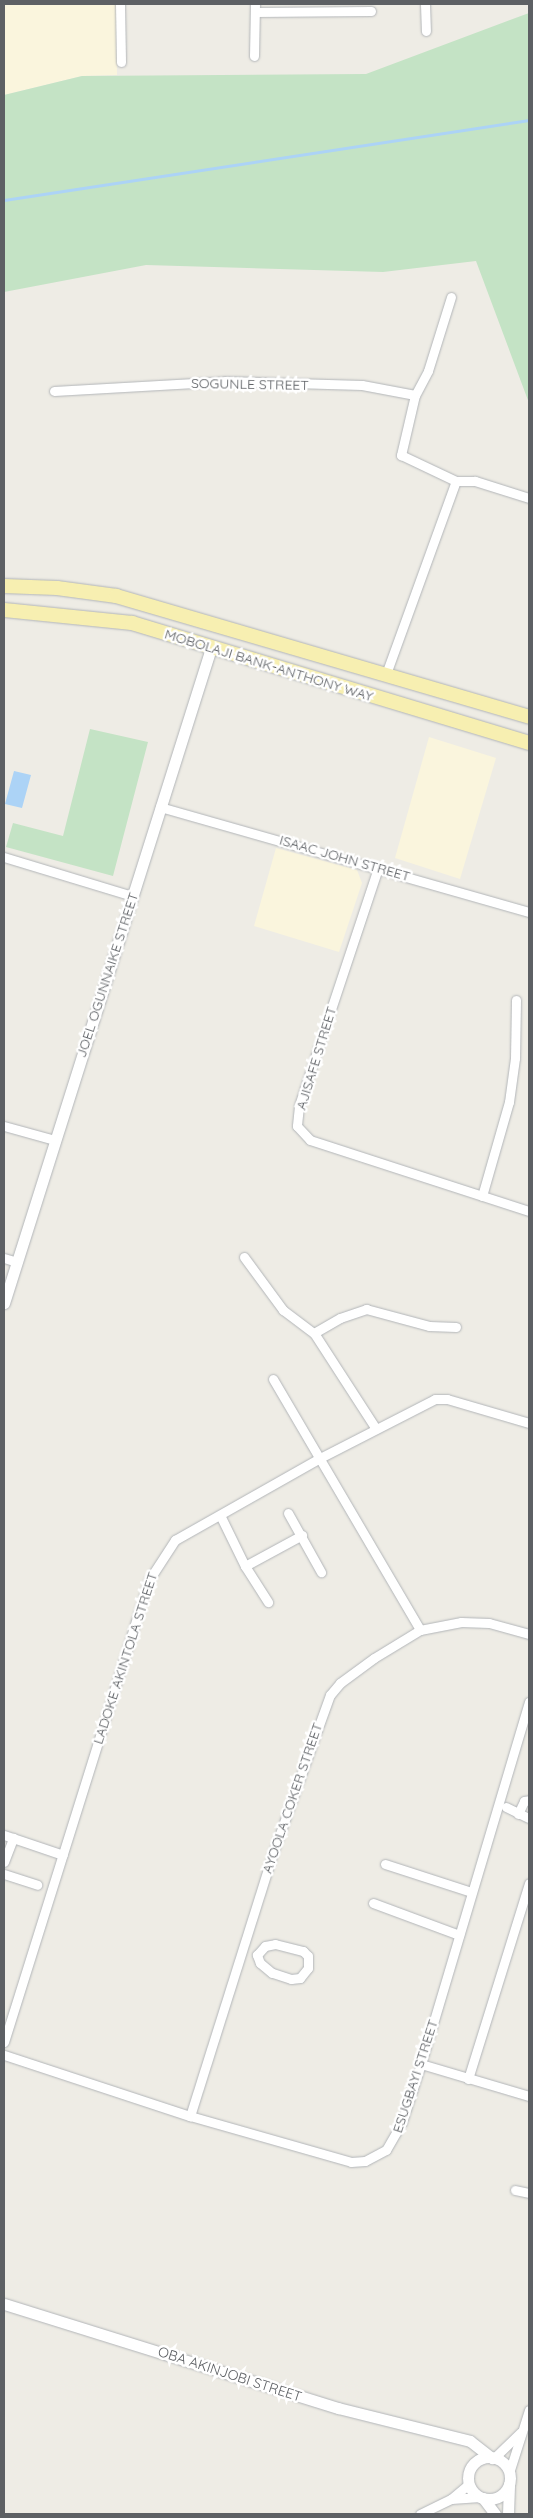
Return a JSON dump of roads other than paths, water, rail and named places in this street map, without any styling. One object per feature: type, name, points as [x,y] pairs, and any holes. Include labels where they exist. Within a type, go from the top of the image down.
[{"type":"main road","name":"MOBOLAJI BANK-ANTHONY WAY","points":[[4,586],[57,588],[116,596],[529,717]]},
{"type":"main road","name":"MOBOLAJI BANK-ANTHONY WAY","points":[[4,610],[132,623],[529,743]]},
{"type":"street","points":[[120,4],[121,62]]},
{"type":"street","points":[[425,4],[426,31]]},
{"type":"street","points":[[254,56],[255,8],[371,11]]},
{"type":"street","points":[[451,297],[428,371],[415,395],[402,455],[456,481],[475,481],[529,498]]},
{"type":"street","name":"SOGUNLE STREET","points":[[54,391],[225,381],[362,385],[415,395]]},
{"type":"street","points":[[386,674],[456,481]]},
{"type":"street","name":"JOEL OGUNNAIKE STREET","points":[[4,1303],[210,648]]},
{"type":"street","name":"ISAAC JOHN STREET","points":[[160,807],[529,912]]},
{"type":"street","points":[[4,856],[132,896]]},
{"type":"street","name":"AJISAFE STREET","points":[[378,868],[298,1106],[297,1126],[310,1140],[529,1211]]},
{"type":"street","points":[[482,1196],[508,1102],[515,1058],[516,1000]]},
{"type":"street","points":[[4,1126],[55,1140]]},
{"type":"street","points":[[244,1257],[283,1310],[314,1333],[376,1429]]},
{"type":"street","points":[[4,1258],[16,1262]]},
{"type":"street","points":[[314,1333],[340,1318],[366,1309],[429,1326],[456,1327]]},
{"type":"street","points":[[273,1379],[318,1459],[420,1630]]},
{"type":"street","name":"LADOKE AKINTOLA STREET","points":[[4,2042],[149,1580],[175,1540],[318,1459],[422,1404],[447,1399],[529,1423]]},
{"type":"street","points":[[288,1513],[302,1534],[321,1572]]},
{"type":"street","points":[[220,1514],[245,1566],[268,1602]]},
{"type":"street","points":[[245,1566],[302,1534]]},
{"type":"street","name":"AYOOLA COKER STREET","points":[[190,2116],[244,1952],[273,1853],[321,1712],[330,1695],[340,1683],[374,1658],[420,1630],[461,1622],[489,1622],[529,1634]]},
{"type":"street","name":"ESUGBAYI STREET","points":[[4,2055],[190,2116],[351,2162],[365,2161],[386,2150],[393,2141],[421,2064],[529,1702]]},
{"type":"street","points":[[518,1814],[522,1803],[529,1800]]},
{"type":"street","points":[[506,1807],[529,1818]]},
{"type":"street","points":[[4,1862],[8,1837],[63,1855]]},
{"type":"street","points":[[385,1864],[471,1892]]},
{"type":"street","points":[[4,1874],[37,1885]]},
{"type":"street","points":[[468,2079],[529,1882]]},
{"type":"street","points":[[373,1903],[459,1935]]},
{"type":"street","points":[[265,1946],[291,1947],[308,1956],[308,1968],[300,1978],[291,1979],[264,1968],[258,1955],[265,1946]]},
{"type":"street","points":[[244,1952],[258,1955]]},
{"type":"street","points":[[421,2064],[529,2096]]},
{"type":"street","points":[[515,2190],[529,2193]]},
{"type":"street","name":"OBA AKINJOBI STREET","points":[[4,2304],[338,2408],[476,2444],[493,2458]]},
{"type":"street","points":[[508,2514],[509,2478],[529,2410]]},
{"type":"street","points":[[473,2466],[493,2458],[523,2430]]},
{"type":"street","points":[[420,2514],[451,2499],[470,2484],[473,2466],[469,2449],[458,2440]]},
{"type":"street","points":[[493,2458],[504,2464],[509,2478]]},
{"type":"street","points":[[451,2499],[497,2498],[509,2478]]},
{"type":"street","points":[[470,2484],[496,2514]]},
{"type":"water","points":[[14,771],[31,775],[22,808],[5,804]]},
{"type":"waterway","points":[[4,200],[529,120]]}]
